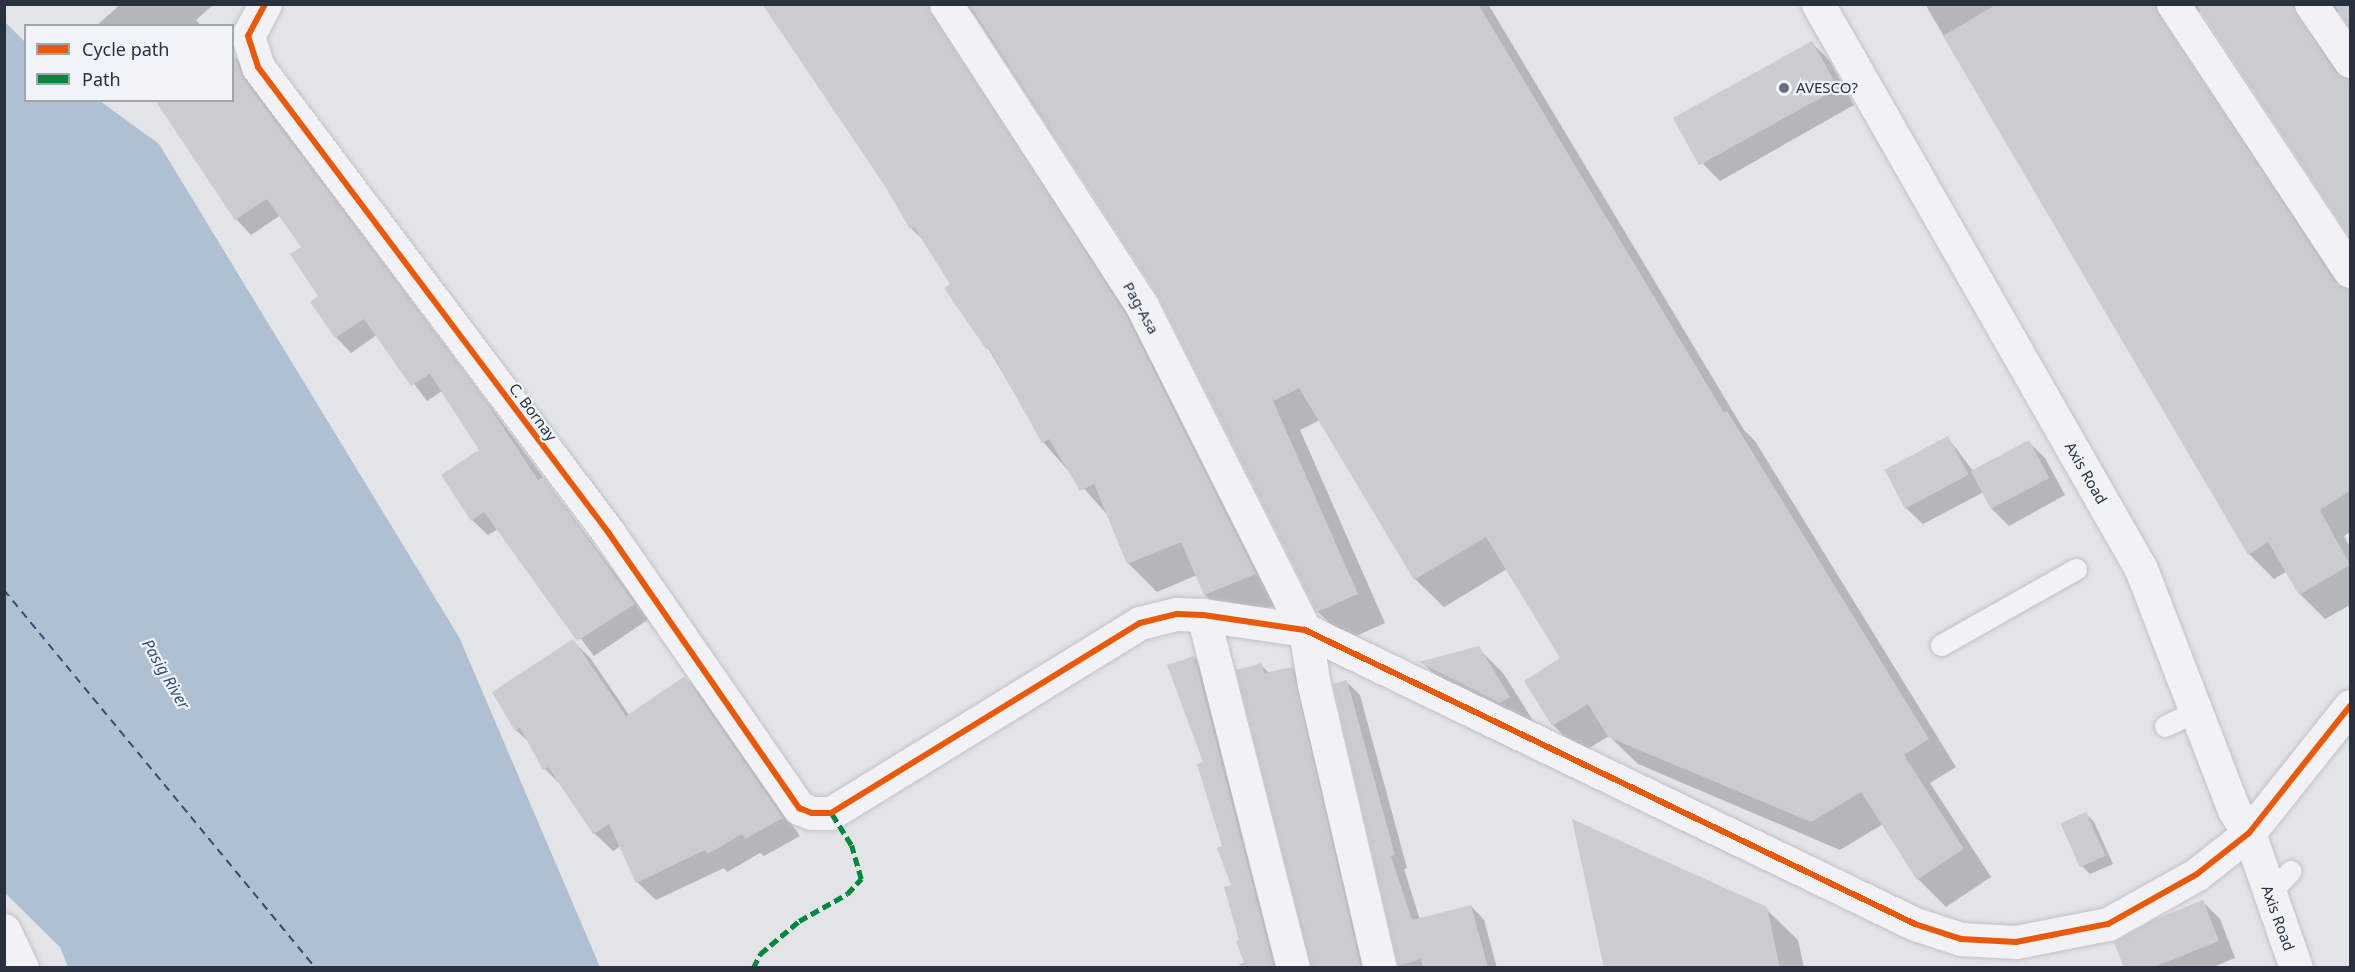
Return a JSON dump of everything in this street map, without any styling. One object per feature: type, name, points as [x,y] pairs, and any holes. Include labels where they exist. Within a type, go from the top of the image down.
[{"type":"street","name":"C. Bornay","points":[[265,4],[248,36],[258,67],[608,532],[800,808],[812,813],[831,813],[1140,623],[1177,614],[1203,615]]},
{"type":"street","name":"Pag-Asa","points":[[946,4],[1142,306],[1305,630],[1314,685],[1380,968]]},
{"type":"street","points":[[2173,4],[2350,271]]},
{"type":"street","points":[[2312,4],[2350,61]]},
{"type":"street","name":"Axis Road","points":[[1822,6],[2140,569],[2235,810],[2249,833],[2268,895],[2296,968]]},
{"type":"street","points":[[1293,968],[1203,615],[1305,630],[1915,924],[1961,939],[2016,942],[2108,924],[2197,874],[2249,833],[2350,706]]},
{"type":"street","points":[[4,930],[22,968]]},
{"type":"lane","points":[[1941,645],[2076,569]]},
{"type":"lane","points":[[2165,726],[2196,711]]},
{"type":"lane","points":[[2268,895],[2290,871]]},
{"type":"water","name":"Pasig River","points":[[4,21],[24,41],[24,102],[101,102],[159,144],[459,637],[600,967],[68,967],[60,947],[5,893]]},
{"type":"building","points":[[762,4],[927,4],[1126,315],[1256,574],[1204,595],[1181,542],[1127,564],[1094,484],[1080,491],[1049,439],[1042,443],[989,348],[986,349],[944,288],[950,284],[914,227],[910,229],[885,186]]},
{"type":"building","points":[[969,4],[1478,4],[1724,413],[1727,411],[1929,739],[1904,755],[1964,849],[1917,880],[1861,792],[1811,822],[1608,737],[1588,704],[1552,726],[1524,681],[1560,658],[1486,537],[1414,580],[1299,388],[1273,401],[1358,594],[1317,612],[1158,296]]},
{"type":"building","points":[[1997,4],[2154,4],[2334,281],[2350,290],[2350,491],[2320,510],[2350,565],[2299,595],[2268,542],[2248,555],[1943,36]]},
{"type":"building","points":[[2196,4],[2292,4],[2335,72],[2350,80],[2350,238]]},
{"type":"building","points":[[2334,4],[2350,4],[2350,29]]},
{"type":"building","points":[[1812,41],[1838,88],[1699,165],[1673,118]]},
{"type":"building","points":[[234,54],[243,78],[485,400],[538,480],[543,477],[635,604],[577,641],[484,512],[471,521],[441,475],[479,450],[430,374],[411,386],[364,319],[335,338],[310,302],[318,296],[290,254],[301,247],[267,199],[235,220],[156,102],[234,102]]},
{"type":"building","points":[[1948,436],[1969,475],[1905,509],[1884,470]]},
{"type":"building","points":[[2029,440],[2049,478],[1991,509],[1971,471]]},
{"type":"building","points":[[573,639],[626,716],[685,676],[783,818],[745,839],[742,834],[708,854],[705,850],[636,883],[609,824],[593,834],[548,767],[543,770],[520,728],[515,731],[492,692]]},
{"type":"building","points":[[1479,646],[1510,697],[1500,703],[1419,662]]},
{"type":"building","points":[[1194,656],[1274,968],[1246,968],[1236,941],[1239,940],[1224,887],[1231,885],[1217,848],[1222,846],[1197,764],[1203,762],[1167,665]]},
{"type":"building","points":[[1262,663],[1264,673],[1292,667],[1361,968],[1311,968],[1236,670]]},
{"type":"building","points":[[1347,680],[1395,855],[1391,856],[1412,920],[1471,905],[1488,968],[1423,968],[1421,959],[1398,966],[1333,684]]},
{"type":"building","points":[[2086,812],[2106,856],[2080,867],[2060,823]]},
{"type":"building","points":[[1572,819],[1767,907],[1780,968],[1604,968]]},
{"type":"building","points":[[2203,900],[2219,941],[2152,968],[2124,968],[2114,942],[2156,919]]},
{"type":"ferry route","points":[[4,590],[316,968]]},
{"type":"marked path","points":[[753,968],[760,954],[799,921],[847,894],[861,879],[851,845],[831,813]]},
{"type":"cycle path","points":[[265,4],[248,36],[258,67],[608,532],[799,808],[812,813],[831,813],[1140,623],[1177,614],[1203,615],[1305,630],[1915,924],[1961,939],[2016,942],[2108,924],[2197,874],[2249,833],[2350,706]]},
{"type":"place","name":"AVESCO?","points":[[1784,88]]}]
